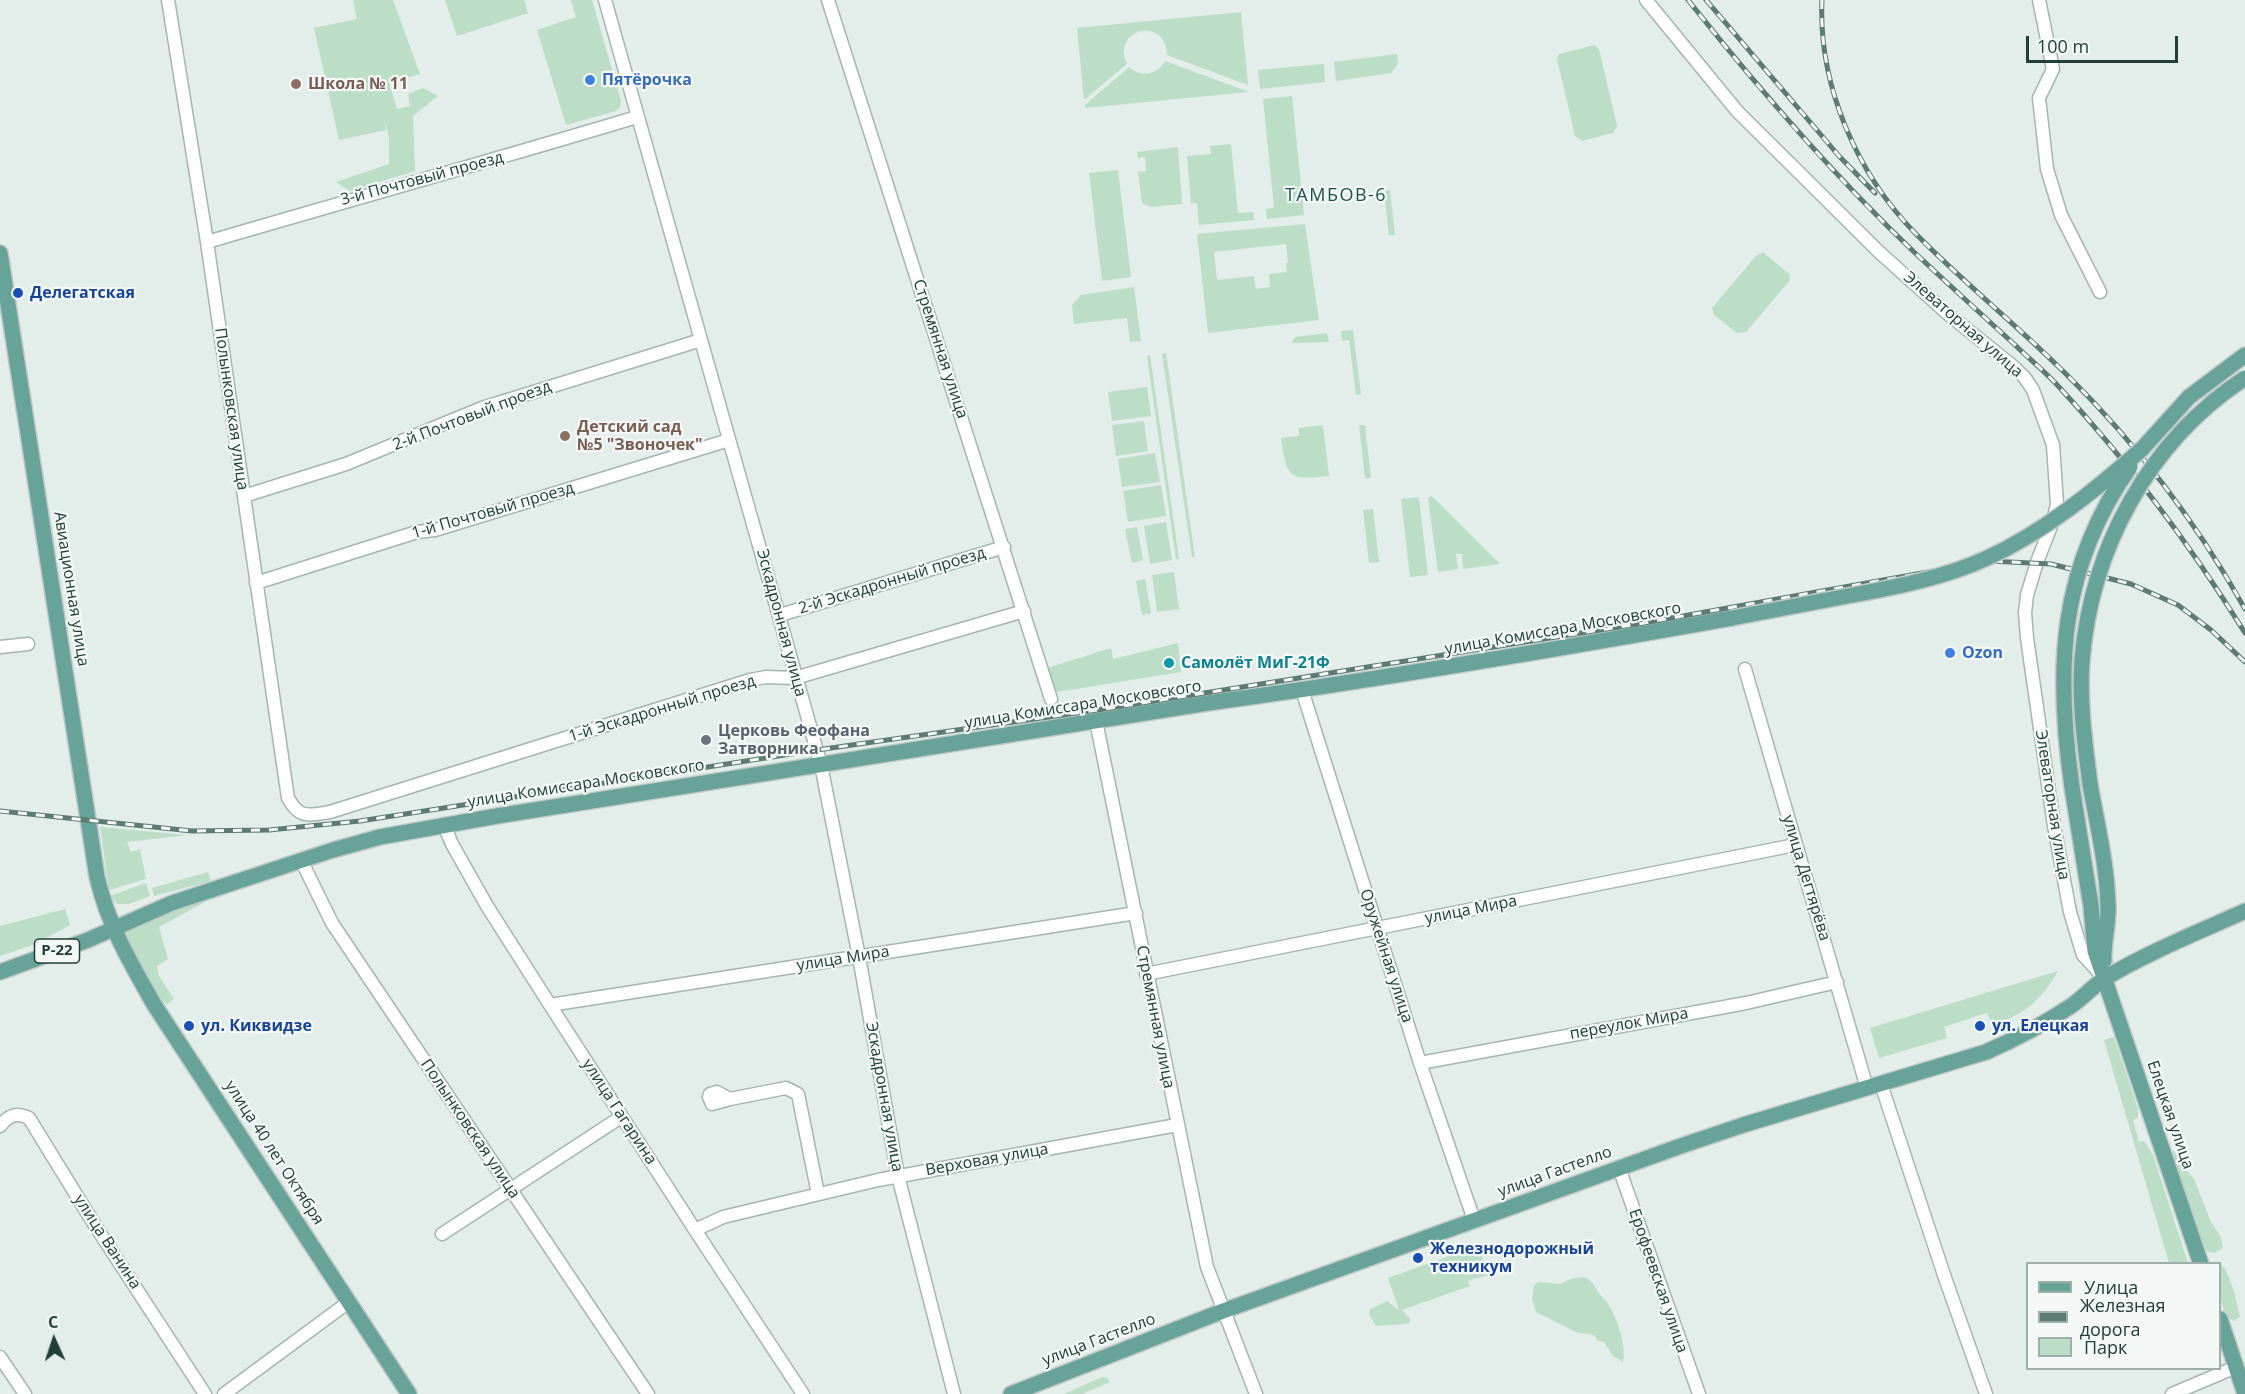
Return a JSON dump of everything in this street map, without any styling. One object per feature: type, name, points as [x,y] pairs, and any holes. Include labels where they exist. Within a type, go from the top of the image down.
[{"type":"main road","name":"Авиационная улица","points":[[0,253],[97,877],[113,929]]},
{"type":"main road","points":[[2142,449],[2189,398],[2245,355]]},
{"type":"main road","points":[[2104,978],[2103,948],[2108,922],[2108,902],[2090,784],[2082,710],[2082,662],[2093,592],[2104,556],[2129,501],[2153,465],[2192,421],[2245,378]]},
{"type":"main road","name":"Елецкая улица","points":[[2142,449],[2106,505],[2091,536],[2070,606],[2063,654],[2063,713],[2091,906],[2095,951],[2201,1262]]},
{"type":"main road","name":"улица Комиссара Московского","points":[[113,929],[172,903],[301,860],[380,837],[1589,644],[1906,584],[1978,562],[2040,529],[2105,481],[2142,449]]},
{"type":"main road","name":"улица Гастелло","points":[[1011,1394],[1223,1311],[1619,1168],[1743,1125],[1986,1052],[2016,1039],[2072,1005],[2104,978],[2146,956],[2245,911]]},
{"type":"main road","name":"Р-22","points":[[0,972],[113,929]]},
{"type":"main road","name":"улица 40 лет Октября","points":[[113,929],[155,1006],[409,1394]]},
{"type":"main road","points":[[2221,1322],[2245,1394]]},
{"type":"street","name":"Полынковская улица","points":[[168,0],[207,242],[288,798],[301,814]]},
{"type":"street","name":"Эскадронная улица","points":[[605,0],[821,765],[859,957],[898,1176],[954,1394]]},
{"type":"street","name":"Стремянная улица","points":[[828,0],[1051,699]]},
{"type":"street","name":"Элеваторная улица","points":[[1646,0],[1737,111],[1878,251],[1948,314],[2014,367],[2033,390],[2053,445],[2057,504],[2027,594],[2025,613],[2027,638],[2054,826],[2070,912],[2083,955],[2104,978]]},
{"type":"street","points":[[2039,0],[2053,69],[2039,98],[2047,169],[2061,215],[2100,292]]},
{"type":"street","name":"3-й Почтовый проезд","points":[[207,242],[637,117]]},
{"type":"street","name":"2-й Почтовый проезд","points":[[244,496],[346,464],[482,408],[701,340]]},
{"type":"street","name":"1-й Почтовый проезд","points":[[256,583],[417,532],[435,530],[729,440]]},
{"type":"street","name":"2-й Эскадронный проезд","points":[[780,615],[1004,547]]},
{"type":"street","name":"1-й Эскадронный проезд","points":[[301,814],[307,816],[330,812],[750,680],[766,677],[795,678],[1024,611]]},
{"type":"street","points":[[0,647],[28,644]]},
{"type":"street","name":"улица Дегтярёва","points":[[1745,669],[1837,982],[1986,1394]]},
{"type":"street","name":"Оружейная улица","points":[[1302,690],[1420,1063],[1474,1220]]},
{"type":"street","name":"Стремянная улица","points":[[1096,721],[1207,1267],[1256,1394]]},
{"type":"street","name":"улица Гагарина","points":[[444,825],[483,900],[694,1230],[803,1394]]},
{"type":"street","name":"улица Мира","points":[[1146,974],[1796,845]]},
{"type":"street","name":"Полынковская улица","points":[[301,860],[332,923],[648,1394]]},
{"type":"street","name":"улица Мира","points":[[550,1005],[1136,914]]},
{"type":"street","name":"переулок Мира","points":[[1420,1063],[1746,1003],[1837,982]]},
{"type":"street","points":[[730,1099],[786,1088],[798,1094],[818,1194]]},
{"type":"street","name":"улица Ванина","points":[[0,1126],[11,1115],[20,1114],[28,1118],[96,1227],[206,1394]]},
{"type":"street","points":[[442,1234],[621,1117]]},
{"type":"street","name":"Верховая улица","points":[[694,1230],[723,1217],[898,1176],[1177,1125]]},
{"type":"street","name":"Ерофеевская улица","points":[[1619,1168],[1699,1394]]},
{"type":"street","points":[[224,1394],[350,1301]]},
{"type":"street","points":[[0,1357],[25,1394]]},
{"type":"street","points":[[2172,1394],[2236,1367]]},
{"type":"green space","points":[[353,0],[393,0],[420,74],[389,83],[397,109],[410,106],[408,94],[423,88],[438,96],[413,116],[415,171],[350,191],[336,182],[389,164],[389,137],[384,119],[386,130],[339,140],[314,28],[357,19]]},
{"type":"green space","points":[[445,0],[524,0],[528,13],[457,36]]},
{"type":"green space","points":[[571,0],[592,0],[621,101],[616,111],[566,125],[537,30],[576,17]]},
{"type":"green space","points":[[1241,12],[1248,85],[1167,55],[1164,42],[1158,35],[1149,31],[1140,31],[1126,42],[1124,52],[1127,64],[1084,100],[1077,28]]},
{"type":"green space","points":[[1594,45],[1599,49],[1617,126],[1613,133],[1582,141],[1575,136],[1557,59],[1559,54]]},
{"type":"green space","points":[[1397,54],[1398,64],[1391,73],[1336,81],[1334,62]]},
{"type":"green space","points":[[1165,61],[1249,92],[1085,108],[1085,105],[1129,67],[1144,74],[1154,72]]},
{"type":"green space","points":[[1324,64],[1325,82],[1260,89],[1258,70]]},
{"type":"green space","points":[[1292,96],[1304,215],[1267,219],[1266,209],[1274,208],[1263,99]]},
{"type":"green space","points":[[1231,144],[1238,213],[1253,212],[1254,220],[1199,225],[1197,203],[1191,203],[1187,156],[1211,154],[1210,146]]},
{"type":"green space","points":[[1178,147],[1182,204],[1151,207],[1142,203],[1138,172],[1146,171],[1145,157],[1138,158],[1137,152]]},
{"type":"green space","points":[[1118,170],[1131,277],[1102,281],[1089,173]]},
{"type":"green space","points":[[1390,190],[1395,235],[1389,235],[1384,191]]},
{"type":"green space","points":[[1305,224],[1319,320],[1208,333],[1197,234]],"holes":[[[1286,244],[1288,263],[1286,263],[1287,272],[1269,274],[1270,287],[1256,289],[1254,276],[1217,280],[1214,252]]]},
{"type":"green space","points":[[1763,252],[1789,274],[1790,280],[1746,332],[1737,333],[1714,315],[1712,308],[1755,257]]},
{"type":"green space","points":[[1134,287],[1141,341],[1130,342],[1127,318],[1074,324],[1072,305],[1081,295]]},
{"type":"green space","points":[[1353,330],[1361,394],[1356,395],[1349,340],[1342,341],[1341,331]]},
{"type":"green space","points":[[1327,333],[1329,342],[1291,343],[1295,337]]},
{"type":"green space","points":[[1166,353],[1195,557],[1192,557],[1162,354]]},
{"type":"green space","points":[[1150,355],[1179,559],[1176,559],[1147,356]]},
{"type":"green space","points":[[1147,387],[1151,416],[1112,421],[1108,392]]},
{"type":"green space","points":[[1144,421],[1148,451],[1116,456],[1112,425]]},
{"type":"green space","points":[[1323,425],[1329,476],[1305,478],[1292,474],[1285,462],[1281,438],[1299,436],[1299,428]]},
{"type":"green space","points":[[1359,425],[1365,425],[1371,478],[1365,479]]},
{"type":"green space","points":[[1155,453],[1160,482],[1122,487],[1118,459]]},
{"type":"green space","points":[[1161,485],[1166,516],[1128,522],[1123,491]]},
{"type":"green space","points":[[1430,496],[1500,564],[1463,569],[1462,554],[1456,554],[1458,569],[1438,572],[1428,499]]},
{"type":"green space","points":[[1419,497],[1428,575],[1410,577],[1401,499]]},
{"type":"green space","points":[[1373,509],[1379,562],[1369,563],[1363,510]]},
{"type":"green space","points":[[1166,522],[1172,560],[1150,564],[1144,526]]},
{"type":"green space","points":[[1137,527],[1143,560],[1132,563],[1125,529]]},
{"type":"green space","points":[[1174,572],[1179,609],[1157,612],[1152,575]]},
{"type":"green space","points":[[1145,579],[1151,613],[1142,615],[1136,581]]},
{"type":"green space","points":[[1178,643],[1181,672],[1051,693],[1044,669],[1111,648],[1113,659]]},
{"type":"green space","points":[[100,827],[187,835],[127,842],[131,852],[140,849],[146,879],[109,890]]},
{"type":"green space","points":[[208,872],[211,881],[154,896],[152,888]]},
{"type":"green space","points":[[146,883],[150,896],[129,904],[117,904],[110,896]]},
{"type":"green space","points":[[205,898],[205,902],[159,927],[168,959],[157,966],[159,976],[174,999],[167,1004],[164,1003],[125,941],[126,930],[130,926]]},
{"type":"green space","points":[[65,909],[70,925],[35,944],[0,956],[0,926]]},
{"type":"green space","points":[[2058,971],[2045,991],[2031,1005],[2014,1016],[1992,1025],[1987,1013],[1944,1027],[1947,1038],[1879,1058],[1870,1028]]},
{"type":"green space","points":[[2114,1037],[2138,1109],[2138,1118],[2133,1120],[2139,1142],[2144,1141],[2153,1155],[2188,1262],[2169,1262],[2104,1040]]},
{"type":"green space","points":[[2173,1151],[2194,1179],[2211,1222],[2220,1235],[2223,1248],[2214,1253],[2206,1251],[2170,1156]]},
{"type":"green space","points":[[1477,1246],[1486,1266],[1509,1260],[1513,1264],[1513,1270],[1479,1277],[1468,1281],[1470,1286],[1402,1310],[1410,1319],[1410,1322],[1406,1324],[1376,1326],[1369,1314],[1370,1309],[1387,1301],[1399,1310],[1388,1278]]},
{"type":"green space","points":[[2221,1264],[2230,1279],[2240,1317],[2233,1321],[2224,1311]]},
{"type":"green space","points":[[1583,1277],[1592,1283],[1615,1316],[1622,1340],[1623,1362],[1613,1356],[1604,1342],[1597,1340],[1594,1335],[1576,1332],[1536,1312],[1532,1299],[1534,1286],[1538,1282],[1560,1284]]},
{"type":"green space","points":[[1102,1377],[1107,1378],[1110,1382],[1082,1394],[1064,1394]]},
{"type":"railway","points":[[1688,0],[1741,66],[1854,192],[1914,252],[2049,376],[2086,417],[2158,506],[2245,633]]},
{"type":"railway","points":[[1706,0],[1839,156],[1875,193]]},
{"type":"railway","points":[[1822,0],[1822,32],[1834,96],[1859,156],[1876,184],[1916,234],[2048,356],[2117,428],[2186,515],[2245,609]]},
{"type":"railway","points":[[0,811],[192,831],[269,830],[360,821],[817,750],[1104,709],[1644,623],[1989,561],[2051,564],[2131,584],[2178,605],[2211,630],[2245,662]]},
{"type":"place","name":"Пятёрочка","points":[[590,80]]},
{"type":"place","name":"Школа № 11","points":[[296,84]]},
{"type":"place","name":"Делегатская","points":[[18,293]]},
{"type":"place","name":"Детский сад №5 \"Звоночек\"","points":[[565,436]]},
{"type":"place","name":"Ozon","points":[[1950,653]]},
{"type":"place","name":"Самолёт МиГ-21Ф","points":[[1169,663]]},
{"type":"place","name":"Церковь Феофана Затворника","points":[[706,740]]},
{"type":"place","name":"ул. Киквидзе","points":[[189,1026]]},
{"type":"place","name":"ул. Елецкая","points":[[1980,1026]]},
{"type":"place","name":"Железнодорожный техникум","points":[[1418,1258]]},
{"type":"district","name":"ТАМБОВ-6","points":[[1336,196]]}]
